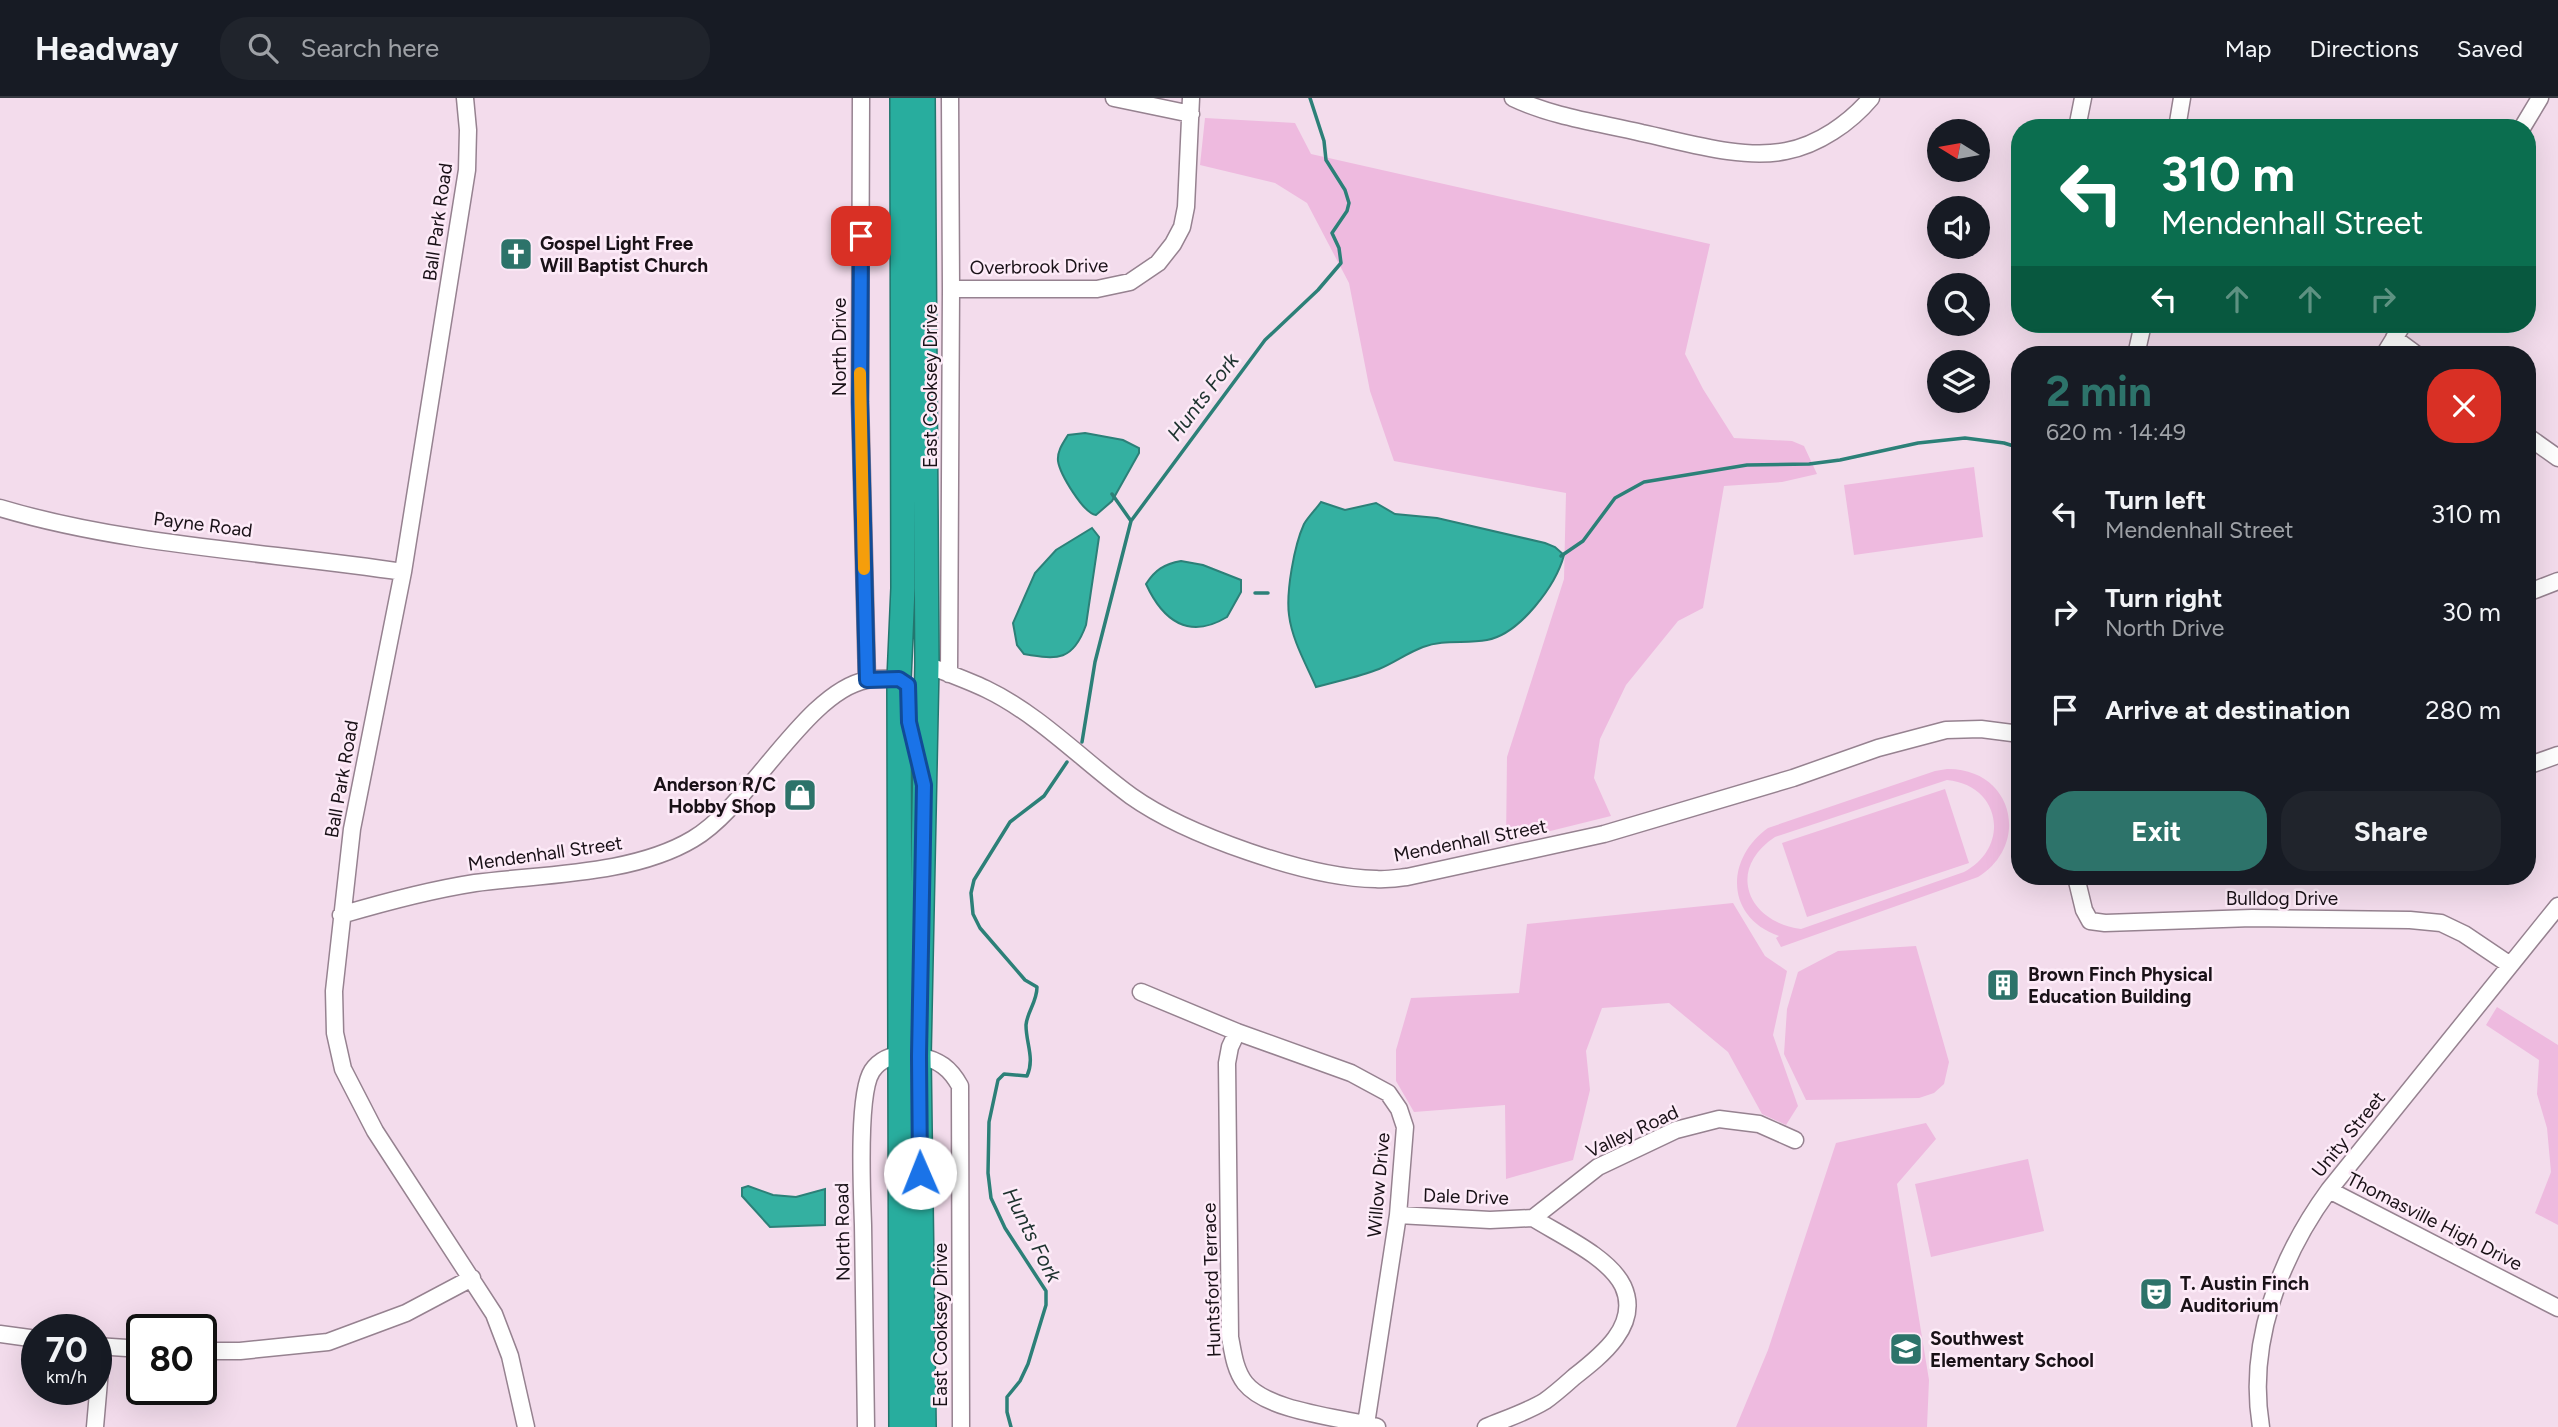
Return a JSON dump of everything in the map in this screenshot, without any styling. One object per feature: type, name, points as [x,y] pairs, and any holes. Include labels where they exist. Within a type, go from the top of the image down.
[{"type":"highway","points":[[902,98],[903,588],[899,679],[924,1427]]},
{"type":"highway","points":[[901,1427],[910,1055],[924,785],[927,666],[923,98]]},
{"type":"highway","points":[[903,588],[915,659],[927,666]]},
{"type":"highway","points":[[899,679],[908,685],[909,722],[924,785]]},
{"type":"street","name":"Ball Park Road","points":[[465,98],[468,130],[467,170],[403,572],[352,829],[334,991],[335,1033],[343,1069],[375,1131],[494,1314],[510,1356],[526,1427]]},
{"type":"street","name":"North Drive","points":[[860,98],[860,402],[867,680]]},
{"type":"street","name":"East Cooksey Drive","points":[[949,674],[950,98]]},
{"type":"street","points":[[1114,98],[1191,106]]},
{"type":"street","points":[[1513,98],[1581,120],[1740,152],[1768,153],[1785,152],[1817,141],[1855,115],[1871,98]]},
{"type":"street","points":[[2079,119],[2084,98]]},
{"type":"street","points":[[2178,119],[2182,98]]},
{"type":"street","points":[[2527,119],[2540,98]]},
{"type":"street","name":"Overbrook Drive","points":[[951,289],[1097,289],[1130,282],[1145,273],[1158,263],[1182,227],[1186,206],[1191,106]]},
{"type":"street","points":[[2389,346],[2397,333]]},
{"type":"street","points":[[2394,338],[2405,346]]},
{"type":"street","points":[[2536,442],[2558,458]]},
{"type":"street","name":"Payne Road","points":[[0,508],[89,530],[403,572]]},
{"type":"street","points":[[2536,590],[2558,581]]},
{"type":"street","name":"Mendenhall Street","points":[[927,666],[987,689],[1024,712],[1132,797],[1175,822],[1286,863],[1377,880],[1407,877],[1604,834],[1781,782],[1878,748],[1946,730],[1981,729],[2011,733]]},
{"type":"street","name":"Mendenhall Street","points":[[341,915],[397,899],[474,883],[584,871],[637,860],[683,844],[713,824],[814,712],[836,695],[867,680],[899,679]]},
{"type":"street","points":[[2536,763],[2558,755]]},
{"type":"street","name":"Bulldog Drive","points":[[2078,885],[2084,911],[2090,921],[2105,923],[2252,918],[2410,920],[2441,923],[2464,934],[2510,965]]},
{"type":"street","name":"Unity Street","points":[[2261,1427],[2259,1384],[2268,1312],[2297,1240],[2329,1190],[2558,906]]},
{"type":"street","name":"Willow Drive","points":[[1141,992],[1237,1032],[1351,1073],[1388,1093],[1399,1109],[1405,1127],[1398,1214],[1372,1425]]},
{"type":"street","name":"Huntsford Terrace","points":[[1237,1032],[1227,1063],[1230,1337],[1235,1365],[1244,1382],[1259,1396],[1278,1405],[1372,1425]]},
{"type":"street","name":"East Cooksey Drive","points":[[910,1055],[937,1060],[952,1071],[960,1086],[961,1427]]},
{"type":"street","name":"North Road","points":[[866,1427],[862,1166],[864,1099],[871,1073],[883,1060],[910,1055]]},
{"type":"street","name":"Valley Road","points":[[1533,1218],[1598,1167],[1676,1130],[1719,1119],[1759,1124],[1795,1140]]},
{"type":"street","name":"Thomasville High Drive","points":[[2329,1190],[2558,1308]]},
{"type":"street","name":"Dale Drive","points":[[1398,1214],[1490,1220],[1533,1218]]},
{"type":"street","points":[[1486,1427],[1544,1401],[1604,1353],[1618,1335],[1626,1318],[1627,1301],[1622,1285],[1613,1273],[1591,1254],[1533,1218]]},
{"type":"street","points":[[217,1351],[328,1342],[406,1313],[472,1278]]},
{"type":"street","points":[[0,1334],[21,1337]]},
{"type":"street","points":[[95,1427],[96,1405]]},
{"type":"shaded area","points":[[1205,118],[1295,123],[1311,154],[1710,244],[1685,354],[1734,438],[1792,441],[1804,446],[1817,474],[1782,482],[1724,486],[1703,608],[1678,621],[1626,685],[1600,739],[1594,778],[1611,816],[1506,842],[1507,757],[1564,579],[1566,493],[1394,461],[1370,391],[1349,283],[1307,203],[1275,183],[1200,165]]},
{"type":"shaded area","points":[[1085,433],[1123,440],[1139,448],[1139,453],[1112,501],[1096,515],[1085,508],[1073,492],[1058,461],[1059,450],[1068,435]]},
{"type":"shaded area","points":[[1974,467],[1983,537],[1854,555],[1844,485]]},
{"type":"shaded area","points":[[1321,502],[1345,510],[1376,503],[1395,514],[1437,518],[1545,543],[1564,555],[1553,580],[1535,606],[1512,628],[1499,636],[1487,640],[1431,645],[1417,649],[1385,667],[1316,687],[1293,634],[1289,594],[1300,533]]},
{"type":"shaded area","points":[[1092,528],[1099,537],[1086,625],[1081,637],[1070,652],[1063,655],[1046,657],[1024,654],[1017,645],[1013,623],[1035,573],[1056,550]]},
{"type":"shaded area","points":[[1181,561],[1203,565],[1241,580],[1241,592],[1227,617],[1201,627],[1189,626],[1169,617],[1160,608],[1146,584],[1161,568]]},
{"type":"shaded area","points":[[1947,769],[1969,772],[1987,781],[2000,794],[2007,810],[2009,828],[2005,846],[1995,863],[1978,877],[1781,947],[1776,938],[1779,936],[1761,927],[1748,915],[1740,902],[1738,871],[1744,855],[1768,828]],"holes":[[[1947,780],[1965,784],[1979,793],[1989,805],[1994,833],[1989,848],[1979,861],[1964,872],[1801,929],[1782,924],[1767,916],[1756,905],[1749,892],[1747,878],[1751,864],[1760,850],[1775,837]]]},
{"type":"shaded area","points":[[1945,789],[1969,863],[1807,917],[1782,843]]},
{"type":"shaded area","points":[[1733,903],[1765,956],[1787,971],[1773,1035],[1798,1106],[1786,1125],[1762,1114],[1728,1052],[1669,1003],[1602,1008],[1586,1051],[1590,1090],[1573,1160],[1506,1179],[1505,1105],[1414,1112],[1396,1081],[1396,1050],[1411,998],[1519,993],[1527,924]]},
{"type":"shaded area","points":[[1916,946],[1949,1062],[1944,1084],[1934,1093],[1919,1098],[1806,1100],[1784,1054],[1787,1009],[1798,972],[1838,951]]},
{"type":"shaded area","points":[[2497,1007],[2558,1045],[2558,1225],[2535,1213],[2551,1172],[2547,1128],[2537,1094],[2539,1060],[2486,1025]]},
{"type":"shaded area","points":[[1926,1123],[1936,1139],[1897,1184],[1929,1380],[1927,1427],[1736,1427],[1768,1350],[1836,1143]]},
{"type":"shaded area","points":[[2028,1159],[2044,1231],[1931,1257],[1915,1184]]},
{"type":"shaded area","points":[[748,1186],[773,1195],[796,1197],[825,1189],[825,1225],[770,1227],[742,1196],[742,1188]]},
{"type":"waterway","name":"Hunts Fork","points":[[1082,742],[1095,662],[1131,521],[1265,340],[1318,290],[1341,263],[1339,248],[1332,233],[1347,211],[1349,203],[1345,190],[1326,160],[1324,141],[1310,98]]},
{"type":"waterway","points":[[1561,556],[1583,541],[1615,498],[1644,482],[1747,465],[1809,464],[1840,460],[1918,443],[1965,438],[2011,445]]},
{"type":"waterway","points":[[1112,494],[1131,521]]},
{"type":"waterway","points":[[1255,593],[1268,593]]},
{"type":"waterway","name":"Hunts Fork","points":[[1011,1427],[1007,1397],[1020,1381],[1028,1364],[1046,1305],[1046,1291],[1005,1228],[991,1198],[988,1173],[989,1122],[998,1080],[1004,1074],[1027,1076],[1030,1057],[1026,1025],[1037,987],[1025,980],[980,928],[973,914],[971,893],[974,880],[1010,822],[1044,796],[1067,762]]},
{"type":"slow traffic","points":[[860,373],[864,569]]},
{"type":"place","name":"Gospel Light Free Will Baptist Church","points":[[516,254]]},
{"type":"place","name":"Anderson R/C Hobby Shop","points":[[800,795]]},
{"type":"place","name":"Brown Finch Physical Education Building","points":[[2003,985]]},
{"type":"place","name":"T. Austin Finch Auditorium","points":[[2156,1294]]},
{"type":"place","name":"Southwest Elementary School","points":[[1906,1349]]},
{"type":"route","points":[[861,236],[860,402],[867,680],[899,679],[908,685],[909,722],[924,785],[919,1056],[920,1173]]}]
